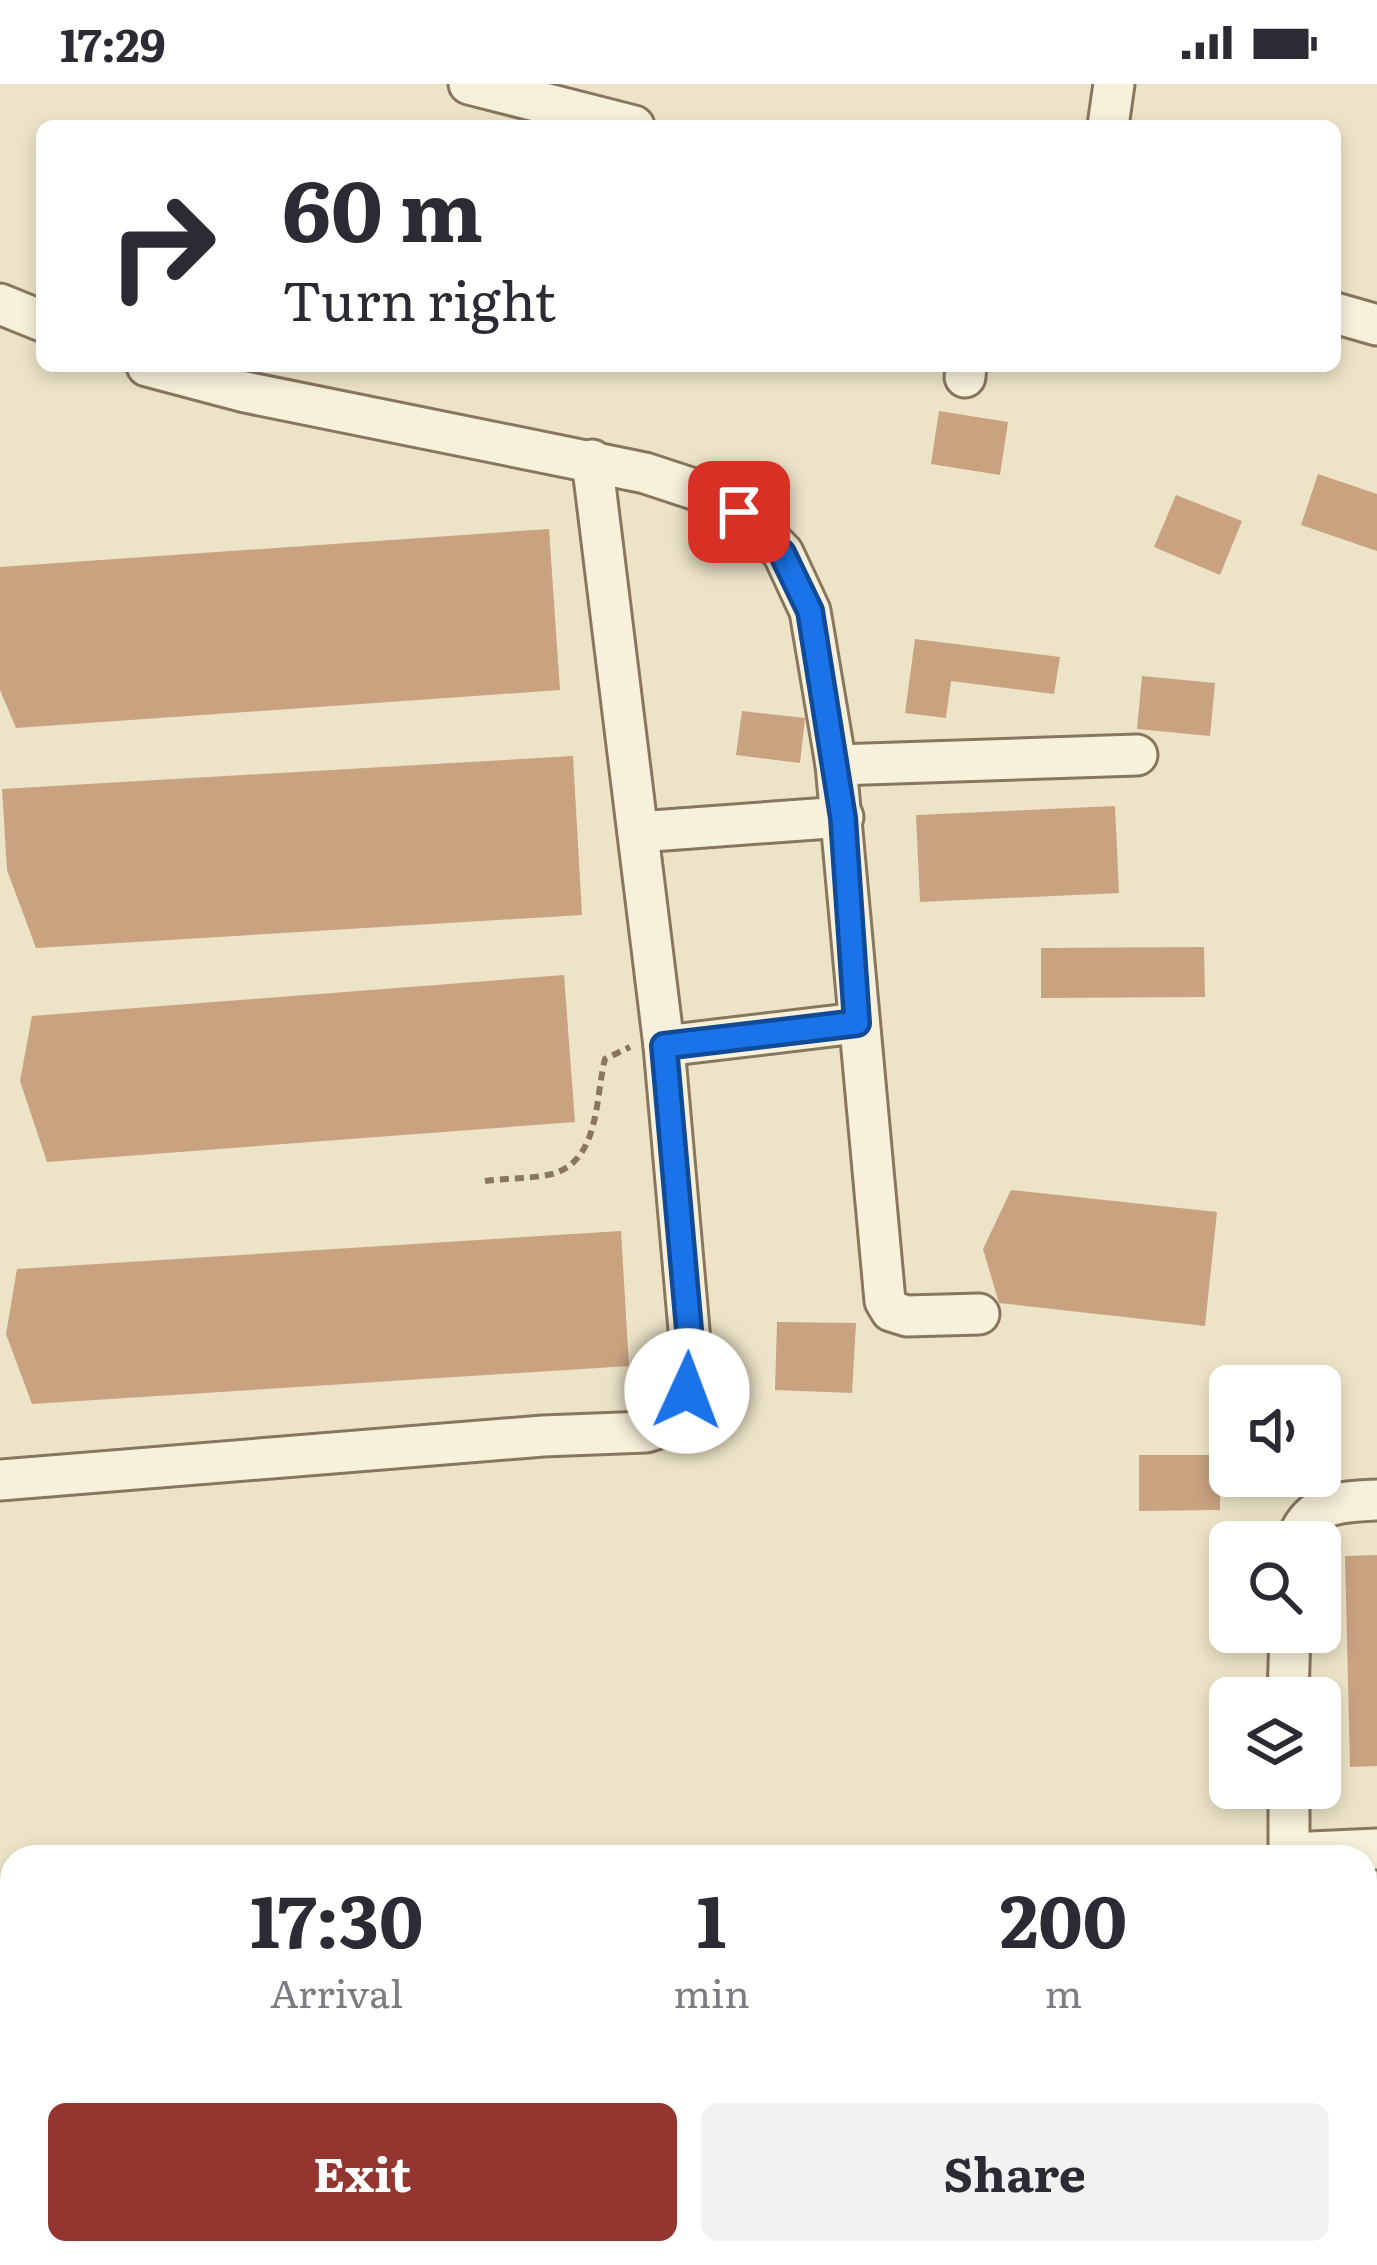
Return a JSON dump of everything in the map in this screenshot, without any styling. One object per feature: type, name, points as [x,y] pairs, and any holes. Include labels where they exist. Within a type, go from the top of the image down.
[{"type":"street","points":[[469,84],[610,120]]},
{"type":"street","points":[[1109,120],[1114,84]]},
{"type":"street","points":[[1,302],[36,318]]},
{"type":"street","points":[[1341,315],[1377,325]]},
{"type":"street","points":[[170,372],[556,457],[592,460],[718,497],[759,528],[782,553],[810,611],[836,766],[885,1301],[891,1311],[907,1316],[979,1314]]},
{"type":"street","points":[[0,1480],[543,1436],[646,1432],[665,1426],[679,1411],[687,1391],[690,1341],[664,1046],[592,460]]},
{"type":"street","points":[[836,766],[1137,755]]},
{"type":"street","points":[[638,832],[843,818]]},
{"type":"street","points":[[664,1046],[857,1023]]},
{"type":"street","points":[[1306,1521],[1332,1503],[1377,1500]]},
{"type":"street","points":[[1289,1809],[1289,1845]]},
{"type":"path","points":[[484,1180],[550,1175],[568,1167],[584,1152],[605,1059],[619,1050],[664,1046]]},
{"type":"building","points":[[939,411],[1008,422],[1000,475],[931,464]]},
{"type":"building","points":[[1318,474],[1377,494],[1377,551],[1301,525]]},
{"type":"building","points":[[1176,495],[1242,521],[1220,575],[1154,547]]},
{"type":"building","points":[[549,529],[560,690],[16,728],[0,690],[0,567]]},
{"type":"building","points":[[915,639],[1060,657],[1054,694],[951,681],[946,718],[905,713]]},
{"type":"building","points":[[1142,676],[1215,683],[1210,736],[1137,729]]},
{"type":"building","points":[[742,711],[805,718],[800,763],[736,755]]},
{"type":"building","points":[[573,756],[582,915],[36,948],[7,870],[2,789]]},
{"type":"building","points":[[1115,806],[1119,893],[920,902],[916,815]]},
{"type":"building","points":[[1204,947],[1205,997],[1041,998],[1041,948]]},
{"type":"building","points":[[564,975],[575,1122],[47,1162],[20,1081],[32,1016]]},
{"type":"building","points":[[1011,1190],[1217,1212],[1205,1326],[999,1303],[983,1249]]},
{"type":"building","points":[[621,1231],[629,1366],[32,1404],[6,1334],[17,1269]]},
{"type":"building","points":[[777,1322],[856,1323],[852,1393],[775,1390]]},
{"type":"building","points":[[1139,1455],[1209,1455],[1209,1497],[1220,1497],[1220,1510],[1139,1511]]},
{"type":"building","points":[[1377,1555],[1377,1766],[1350,1767],[1345,1556]]},
{"type":"route","points":[[687,1391],[690,1341],[664,1046],[857,1023],[843,818],[810,611],[782,553],[739,512]]}]
